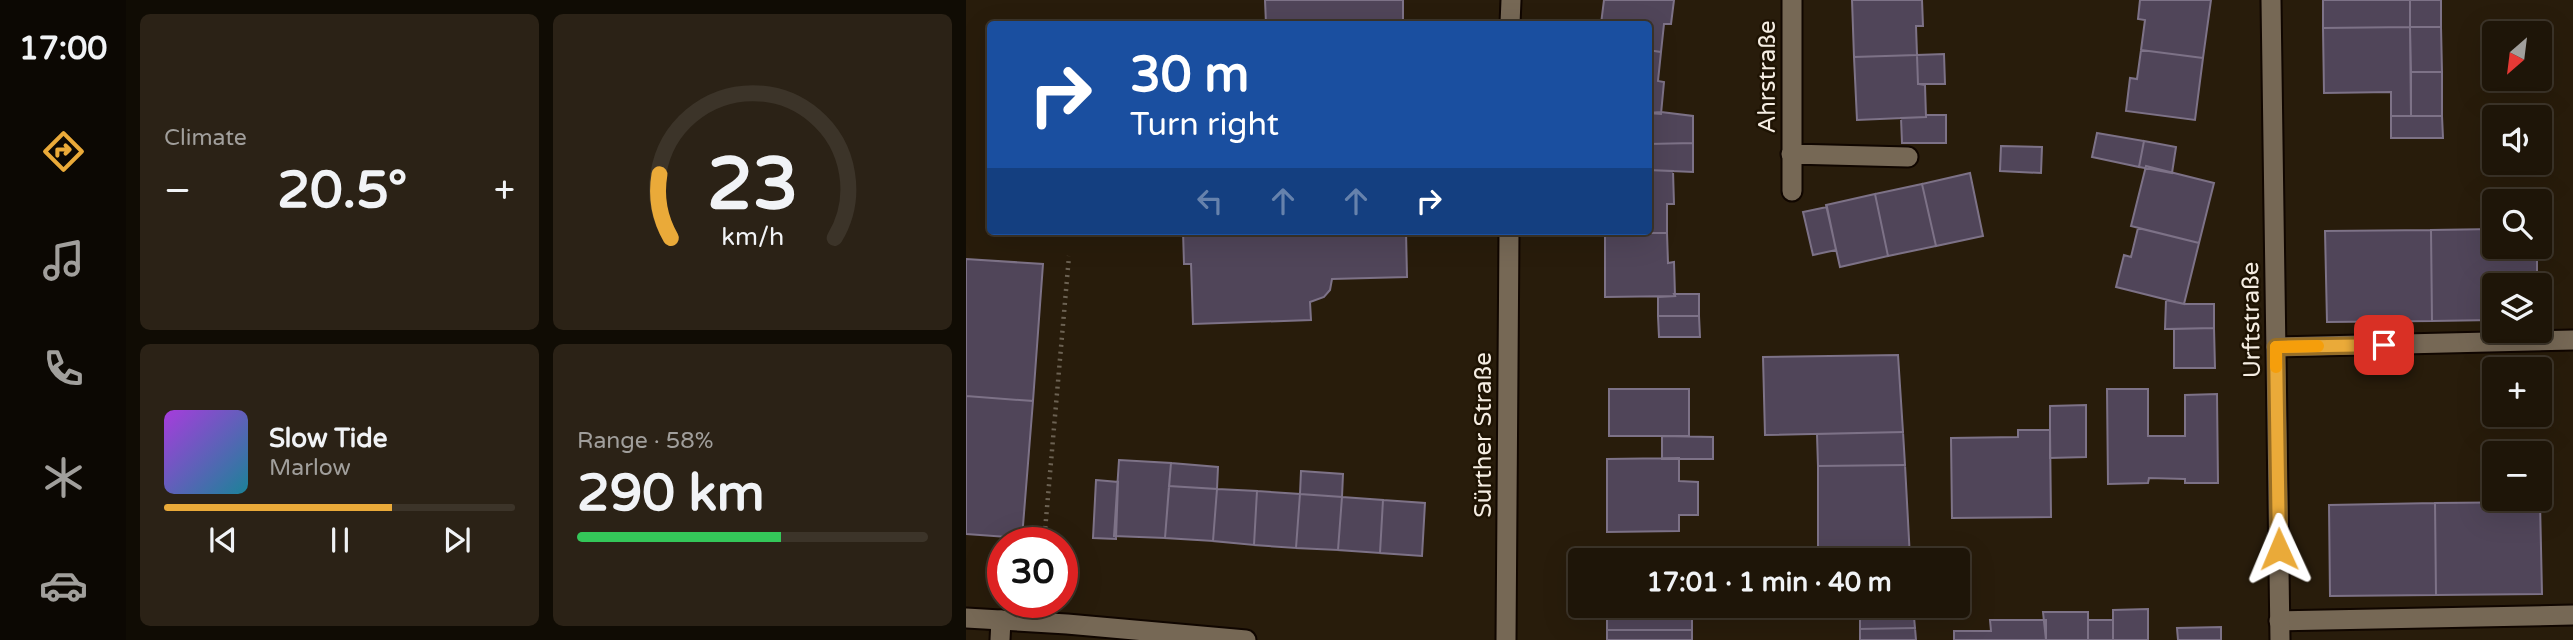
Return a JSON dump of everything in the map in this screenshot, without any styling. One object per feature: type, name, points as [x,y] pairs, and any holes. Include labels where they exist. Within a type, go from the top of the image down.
[{"type":"street","points":[[1510,21],[1511,0]]},
{"type":"street","name":"Ahrstraße","points":[[1792,0],[1792,191]]},
{"type":"street","name":"Urftstraße","points":[[2271,0],[2280,631]]},
{"type":"street","name":"Ahrstraße","points":[[1791,154],[1908,157]]},
{"type":"street","name":"Sürther Straße","points":[[1506,640],[1509,235]]},
{"type":"street","points":[[2276,347],[2573,340]]},
{"type":"street","points":[[2280,631],[2573,615]]},
{"type":"street","points":[[966,618],[1245,640]]},
{"type":"street","points":[[1000,640],[1001,620]]},
{"type":"path","points":[[1045,527],[1069,256]]},
{"type":"building","points":[[1265,0],[1403,0],[1403,21],[1266,21]]},
{"type":"building","points":[[1604,0],[1674,0],[1671,24],[1664,24],[1661,52],[1652,51],[1652,21],[1601,21]]},
{"type":"building","points":[[1852,0],[1922,0],[1923,26],[1916,26],[1917,55],[1854,57]]},
{"type":"building","points":[[2140,0],[2211,0],[2203,58],[2141,50],[2145,20],[2138,19]]},
{"type":"building","points":[[2323,0],[2410,0],[2410,27],[2323,28]]},
{"type":"building","points":[[2410,0],[2441,0],[2441,27],[2410,27]]},
{"type":"building","points":[[2410,27],[2441,27],[2442,72],[2411,72]]},
{"type":"building","points":[[2410,27],[2411,116],[2391,116],[2391,92],[2324,93],[2323,28]]},
{"type":"building","points":[[2141,50],[2203,58],[2195,120],[2126,111],[2130,78],[2137,79]]},
{"type":"building","points":[[1652,51],[1661,52],[1658,81],[1664,82],[1661,114],[1652,113]]},
{"type":"building","points":[[1944,54],[1945,84],[1918,84],[1917,55]]},
{"type":"building","points":[[1917,55],[1918,84],[1925,85],[1926,117],[1857,120],[1854,57]]},
{"type":"building","points":[[2411,72],[2442,72],[2442,116],[2411,116]]},
{"type":"building","points":[[1652,113],[1693,116],[1693,143],[1652,144]]},
{"type":"building","points":[[1946,115],[1946,143],[1902,143],[1901,118]]},
{"type":"building","points":[[2391,116],[2442,116],[2443,138],[2391,138]]},
{"type":"building","points":[[2097,133],[2144,141],[2139,167],[2092,157]]},
{"type":"building","points":[[2144,141],[2176,147],[2172,173],[2139,167]]},
{"type":"building","points":[[1693,143],[1693,172],[1652,170],[1652,144]]},
{"type":"building","points":[[2001,146],[2042,147],[2041,173],[2000,171]]},
{"type":"building","points":[[2146,166],[2214,183],[2199,243],[2131,226]]},
{"type":"building","points":[[1652,170],[1673,171],[1674,204],[1667,204],[1667,233],[1652,233]]},
{"type":"building","points":[[1970,173],[1983,236],[1936,246],[1922,184]]},
{"type":"building","points":[[1922,184],[1936,246],[1888,256],[1875,194]]},
{"type":"building","points":[[1875,194],[1888,256],[1840,267],[1826,205]]},
{"type":"building","points":[[1827,207],[1836,250],[1813,255],[1803,212]]},
{"type":"building","points":[[2138,228],[2199,243],[2184,304],[2116,287],[2124,255],[2131,257]]},
{"type":"building","points":[[2482,229],[2482,259],[2537,259],[2537,273],[2482,273],[2482,320],[2432,321],[2431,230]]},
{"type":"building","points":[[2431,230],[2432,321],[2327,322],[2325,231]]},
{"type":"building","points":[[1667,233],[1668,263],[1674,262],[1675,296],[1605,297],[1605,235]]},
{"type":"building","points":[[1183,235],[1406,235],[1407,277],[1332,279],[1330,290],[1324,297],[1310,302],[1311,320],[1193,324],[1191,264],[1184,264]]},
{"type":"building","points":[[966,259],[1043,264],[1033,401],[966,396]]},
{"type":"building","points":[[1674,294],[1699,294],[1699,316],[1658,316],[1658,297],[1675,296]]},
{"type":"building","points":[[2166,300],[2184,304],[2214,304],[2214,328],[2165,329]]},
{"type":"building","points":[[1658,316],[1699,316],[1700,337],[1659,337]]},
{"type":"building","points":[[2214,328],[2215,368],[2174,368],[2174,329]]},
{"type":"building","points":[[1898,355],[1903,432],[1765,435],[1763,357]]},
{"type":"building","points":[[1609,389],[1689,389],[1689,436],[1609,436]]},
{"type":"building","points":[[2107,389],[2148,389],[2148,436],[2185,436],[2185,395],[2217,394],[2218,483],[2185,483],[2185,479],[2149,478],[2148,483],[2108,484]]},
{"type":"building","points":[[966,396],[1033,401],[1023,527],[987,527],[987,536],[966,534]]},
{"type":"building","points":[[2086,405],[2086,457],[2050,458],[2050,406]]},
{"type":"building","points":[[2018,430],[2050,430],[2051,517],[1952,518],[1951,438],[2018,437]]},
{"type":"building","points":[[1903,432],[1905,465],[1818,466],[1817,434]]},
{"type":"building","points":[[1662,436],[1713,437],[1713,459],[1662,459]]},
{"type":"building","points":[[1679,458],[1679,481],[1698,482],[1698,515],[1679,515],[1679,531],[1607,532],[1607,459]]},
{"type":"building","points":[[1119,460],[1171,463],[1165,538],[1114,536]]},
{"type":"building","points":[[1171,463],[1218,467],[1217,489],[1169,486]]},
{"type":"building","points":[[1905,465],[1909,548],[1818,548],[1818,466]]},
{"type":"building","points":[[1301,471],[1343,474],[1342,497],[1300,494]]},
{"type":"building","points":[[1096,480],[1118,482],[1116,539],[1093,538]]},
{"type":"building","points":[[1169,486],[1217,489],[1213,541],[1165,538]]},
{"type":"building","points":[[1217,489],[1257,491],[1254,545],[1213,541]]},
{"type":"building","points":[[1257,491],[1300,494],[1296,548],[1254,545]]},
{"type":"building","points":[[1300,494],[1342,497],[1338,550],[1296,548]]},
{"type":"building","points":[[1342,497],[1383,500],[1380,553],[1338,550]]},
{"type":"building","points":[[1383,500],[1425,503],[1422,556],[1380,553]]},
{"type":"building","points":[[2435,503],[2482,503],[2482,511],[2540,511],[2542,594],[2436,595]]},
{"type":"building","points":[[2435,503],[2436,595],[2330,596],[2329,505]]},
{"type":"building","points":[[2148,609],[2148,640],[2113,640],[2113,610]]},
{"type":"building","points":[[2043,612],[2088,612],[2088,640],[2046,640]]},
{"type":"building","points":[[1607,618],[1692,618],[1692,630],[1607,630]]},
{"type":"building","points":[[1860,618],[1914,618],[1915,628],[1860,629]]},
{"type":"building","points":[[1990,620],[2046,620],[2046,640],[1954,640],[1954,631],[1991,631]]},
{"type":"building","points":[[2088,620],[2113,620],[2113,640],[2088,640]]},
{"type":"building","points":[[2221,627],[2221,640],[2178,640],[2177,628]]},
{"type":"building","points":[[1915,628],[1916,640],[1860,640],[1860,629]]},
{"type":"building","points":[[1607,630],[1692,630],[1692,640],[1607,640]]},
{"type":"slow traffic","points":[[2276,367],[2276,347],[2318,346]]},
{"type":"route","points":[[2279,549],[2276,347],[2384,345]]}]
